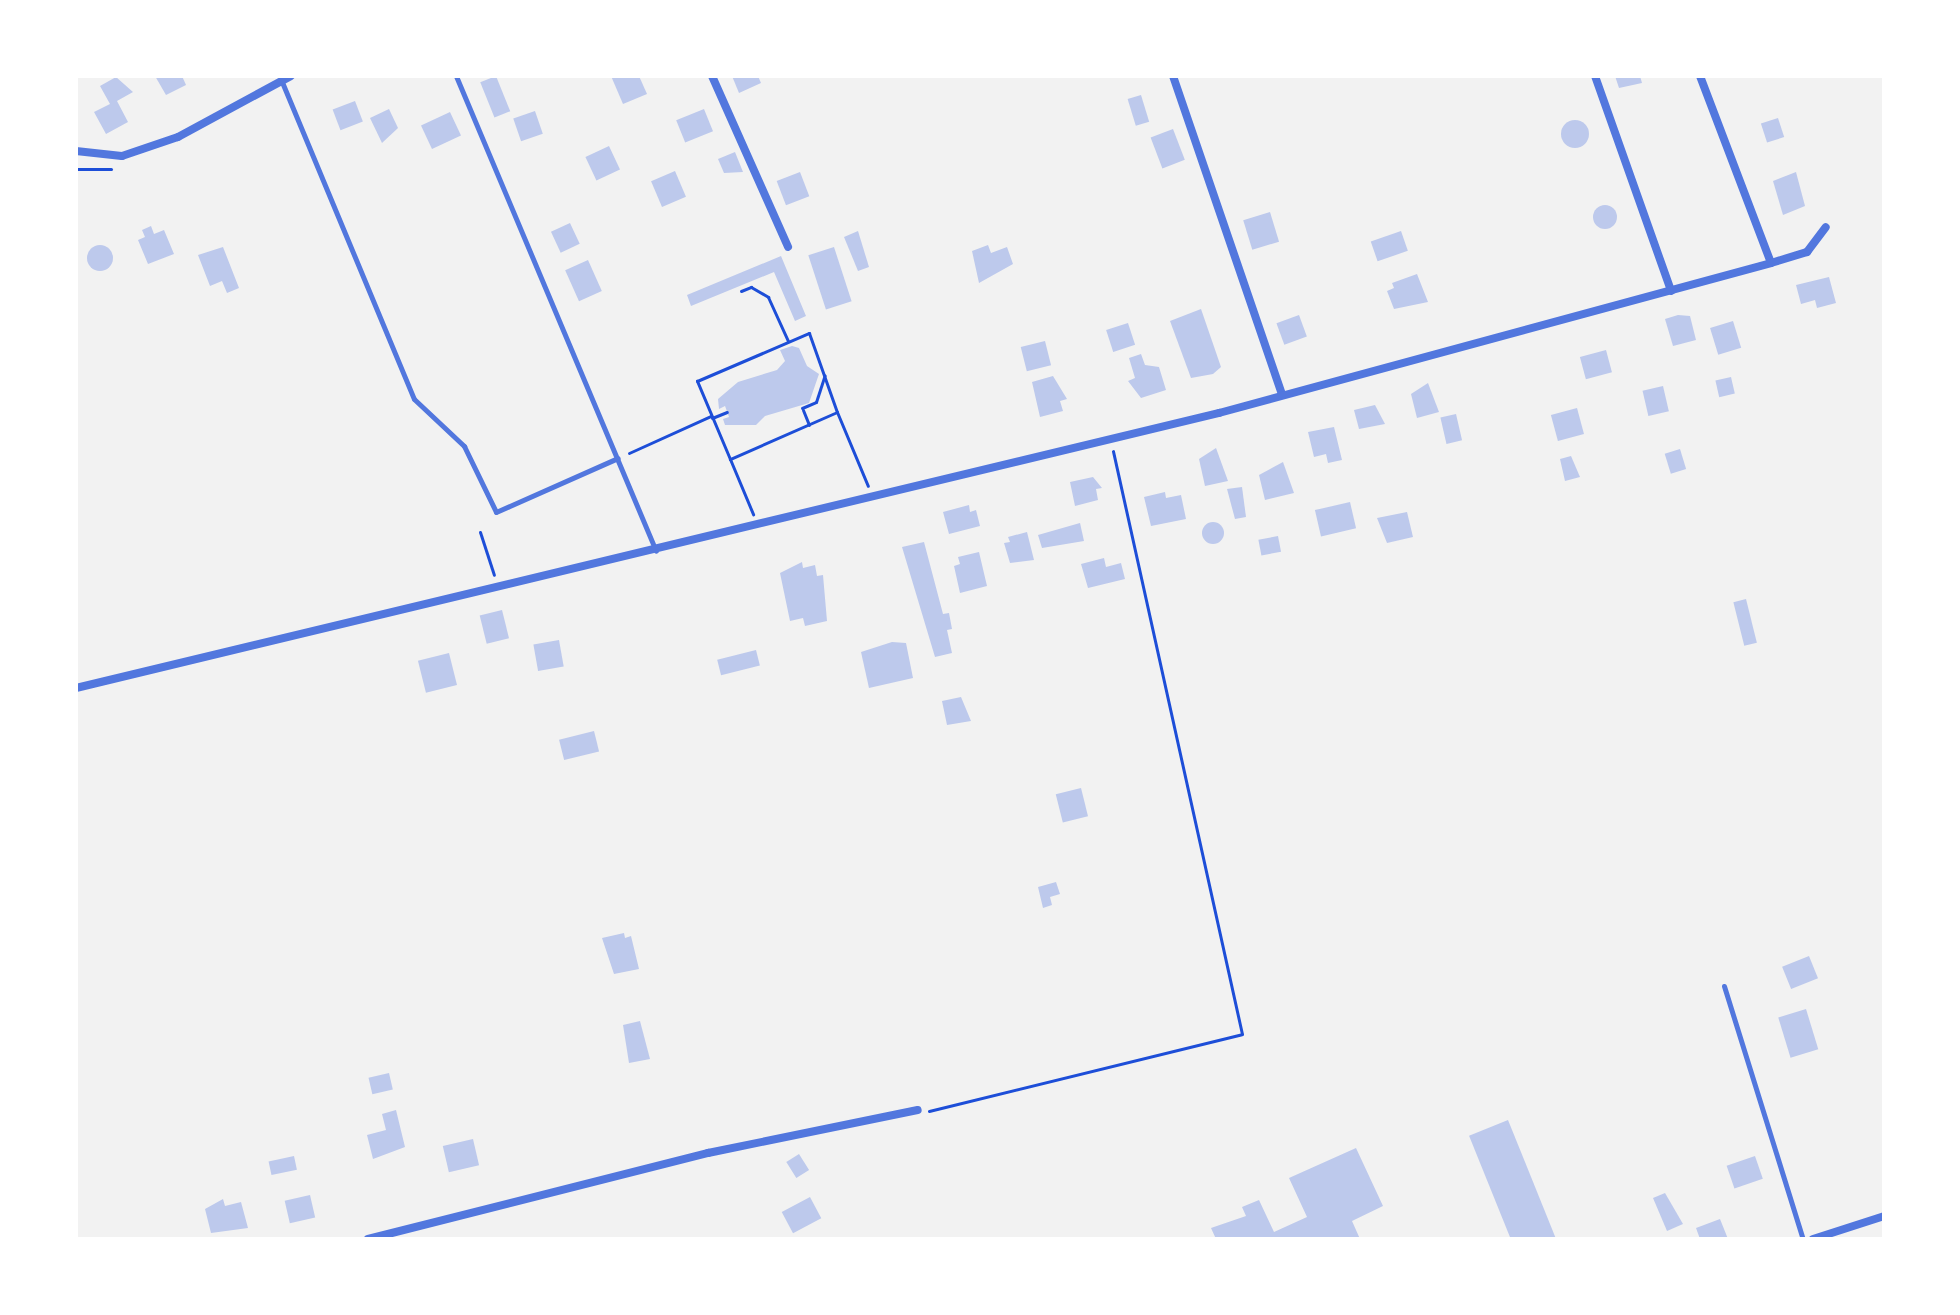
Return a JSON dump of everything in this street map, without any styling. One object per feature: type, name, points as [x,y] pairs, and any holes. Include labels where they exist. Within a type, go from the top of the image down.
[{"type":"street","points":[[76,151],[122,156],[178,137],[291,76]]},
{"type":"street","points":[[712,76],[788,247]]},
{"type":"street","points":[[1173,76],[1282,394]]},
{"type":"street","points":[[1595,76],[1671,291]]},
{"type":"street","points":[[1700,76],[1771,263]]},
{"type":"street","points":[[76,688],[657,552],[1282,394],[1807,252],[1826,227]]},
{"type":"street","points":[[368,1239],[708,1153],[918,1110]]},
{"type":"street","points":[[1813,1239],[1884,1216]]},
{"type":"lane","points":[[456,76],[657,552]]},
{"type":"lane","points":[[282,82],[414,399],[464,446],[496,512],[618,458]]},
{"type":"lane","points":[[1724,986],[1803,1239]]},
{"type":"path","points":[[741,291],[751,287],[768,297],[788,341]]},
{"type":"path","points":[[758,525],[697,381],[809,333],[872,496]]},
{"type":"path","points":[[809,425],[802,407],[816,402],[826,374]]},
{"type":"path","points":[[634,450],[727,412]]},
{"type":"path","points":[[730,459],[837,412]]},
{"type":"path","points":[[918,1110],[1242,1034],[1110,439]]},
{"type":"path","points":[[480,532],[495,579]]},
{"type":"building","points":[[155,76],[182,76],[186,85],[166,95]]},
{"type":"building","points":[[496,76],[510,111],[494,118],[480,82]]},
{"type":"building","points":[[611,76],[639,76],[647,94],[623,104]]},
{"type":"building","points":[[732,76],[758,76],[761,83],[739,93]]},
{"type":"building","points":[[1615,76],[1640,76],[1642,83],[1619,88]]},
{"type":"building","points":[[116,77],[133,92],[117,101],[128,122],[106,134],[94,112],[110,104],[100,86]]},
{"type":"building","points":[[1141,95],[1149,122],[1136,126],[1128,99]]},
{"type":"building","points":[[355,101],[363,122],[340,130],[333,110]]},
{"type":"building","points":[[389,109],[398,128],[382,143],[370,118]]},
{"type":"building","points":[[704,109],[713,131],[685,142],[676,120]]},
{"type":"building","points":[[535,111],[543,134],[521,141],[513,118]]},
{"type":"building","points":[[450,112],[461,136],[432,149],[421,126]]},
{"type":"building","points":[[1778,118],[1784,137],[1767,143],[1761,124]]},
{"type":"building","points":[[1575,120],[1585,124],[1589,134],[1585,144],[1575,148],[1565,144],[1561,134],[1565,124]]},
{"type":"building","points":[[1173,129],[1185,160],[1162,168],[1151,138]]},
{"type":"building","points":[[609,146],[620,170],[596,181],[585,157]]},
{"type":"building","points":[[735,152],[743,172],[724,173],[718,159]]},
{"type":"building","points":[[675,171],[686,197],[662,207],[651,181]]},
{"type":"building","points":[[800,172],[809,196],[786,205],[777,181]]},
{"type":"building","points":[[1796,172],[1805,206],[1783,215],[1773,181]]},
{"type":"building","points":[[1605,205],[1614,208],[1617,217],[1614,226],[1605,229],[1596,226],[1593,217],[1596,208]]},
{"type":"building","points":[[1270,212],[1279,242],[1252,250],[1243,220]]},
{"type":"building","points":[[570,223],[580,244],[561,253],[551,232]]},
{"type":"building","points":[[151,226],[154,234],[164,230],[174,254],[148,264],[138,240],[145,237],[142,230]]},
{"type":"building","points":[[858,231],[869,267],[858,271],[844,237]]},
{"type":"building","points":[[1401,231],[1408,251],[1378,261],[1371,241]]},
{"type":"building","points":[[100,245],[109,249],[113,258],[109,267],[100,271],[91,267],[87,258],[91,249]]},
{"type":"building","points":[[988,245],[991,253],[1007,247],[1013,264],[979,283],[972,251]]},
{"type":"building","points":[[223,247],[239,288],[227,293],[222,281],[210,286],[198,255]]},
{"type":"building","points":[[834,247],[852,301],[826,310],[808,255]]},
{"type":"building","points":[[781,256],[806,316],[795,321],[774,272],[691,306],[687,295]]},
{"type":"building","points":[[588,260],[602,291],[579,301],[565,270]]},
{"type":"building","points":[[1417,274],[1428,302],[1394,309],[1387,291],[1394,288],[1392,283]]},
{"type":"building","points":[[1829,277],[1836,303],[1817,308],[1815,300],[1801,304],[1796,285]]},
{"type":"building","points":[[1201,309],[1221,367],[1213,374],[1191,378],[1170,321]]},
{"type":"building","points":[[1299,315],[1307,337],[1284,345],[1276,323]]},
{"type":"building","points":[[1678,315],[1690,316],[1696,340],[1673,346],[1665,319]]},
{"type":"building","points":[[1733,321],[1741,348],[1718,355],[1710,328]]},
{"type":"building","points":[[1128,323],[1135,345],[1113,352],[1106,330]]},
{"type":"building","points":[[1045,341],[1051,365],[1027,371],[1021,347]]},
{"type":"building","points":[[792,346],[799,348],[807,366],[819,374],[809,403],[765,416],[756,425],[725,425],[723,419],[729,417],[725,406],[719,409],[718,399],[738,382],[777,370],[785,361],[780,350]]},
{"type":"building","points":[[1606,350],[1612,372],[1586,379],[1580,357]]},
{"type":"building","points":[[1141,354],[1145,365],[1159,367],[1166,390],[1141,398],[1128,381],[1135,378],[1129,358]]},
{"type":"building","points":[[1053,376],[1067,399],[1060,401],[1063,411],[1040,417],[1032,382]]},
{"type":"building","points":[[1731,377],[1735,394],[1719,397],[1715,381]]},
{"type":"building","points":[[1428,383],[1439,412],[1417,418],[1411,394]]},
{"type":"building","points":[[1663,386],[1669,411],[1648,416],[1643,391]]},
{"type":"building","points":[[1375,405],[1385,424],[1359,429],[1354,410]]},
{"type":"building","points":[[1577,408],[1584,434],[1558,441],[1551,415]]},
{"type":"building","points":[[1456,414],[1462,440],[1446,444],[1440,418]]},
{"type":"building","points":[[1334,427],[1342,460],[1328,463],[1326,454],[1314,457],[1308,432]]},
{"type":"building","points":[[1216,448],[1228,481],[1205,486],[1199,459]]},
{"type":"building","points":[[1680,449],[1686,469],[1671,474],[1665,454]]},
{"type":"building","points":[[1571,456],[1580,477],[1565,481],[1560,459]]},
{"type":"building","points":[[1283,462],[1294,493],[1265,500],[1259,475]]},
{"type":"building","points":[[1093,477],[1102,488],[1096,489],[1098,500],[1075,506],[1070,482]]},
{"type":"building","points":[[1242,487],[1246,517],[1235,519],[1227,489]]},
{"type":"building","points":[[1165,492],[1166,498],[1181,495],[1186,519],[1151,526],[1144,497]]},
{"type":"building","points":[[1350,502],[1356,528],[1321,536],[1315,510]]},
{"type":"building","points":[[969,505],[970,512],[976,510],[980,526],[949,534],[943,512]]},
{"type":"building","points":[[1407,512],[1413,537],[1387,543],[1377,518]]},
{"type":"building","points":[[1213,522],[1221,525],[1224,533],[1221,541],[1213,544],[1205,541],[1202,533],[1205,525]]},
{"type":"building","points":[[1080,523],[1084,541],[1042,548],[1038,535]]},
{"type":"building","points":[[1027,532],[1034,560],[1010,563],[1004,543],[1010,542],[1008,537]]},
{"type":"building","points":[[1278,536],[1281,552],[1261,556],[1258,540]]},
{"type":"building","points":[[924,542],[943,614],[949,613],[952,629],[947,630],[952,653],[935,657],[902,547]]},
{"type":"building","points":[[979,552],[987,586],[960,593],[954,566],[960,564],[958,557]]},
{"type":"building","points":[[1104,558],[1106,567],[1121,563],[1125,579],[1088,588],[1081,564]]},
{"type":"building","points":[[802,562],[803,568],[815,565],[817,576],[823,575],[827,621],[805,626],[803,618],[790,621],[780,573]]},
{"type":"building","points":[[1746,599],[1757,643],[1744,646],[1733,602]]},
{"type":"building","points":[[502,610],[509,638],[487,644],[480,616]]},
{"type":"building","points":[[559,640],[564,667],[538,671],[533,645]]},
{"type":"building","points":[[892,642],[906,643],[913,678],[869,688],[861,652]]},
{"type":"building","points":[[756,650],[760,666],[721,675],[717,660]]},
{"type":"building","points":[[449,653],[457,685],[426,693],[418,661]]},
{"type":"building","points":[[961,697],[971,721],[947,725],[942,701]]},
{"type":"building","points":[[594,731],[599,751],[564,760],[559,740]]},
{"type":"building","points":[[1081,788],[1088,816],[1063,822],[1056,794]]},
{"type":"building","points":[[1056,882],[1060,894],[1050,897],[1052,905],[1043,908],[1038,887]]},
{"type":"building","points":[[624,933],[625,938],[631,936],[639,969],[614,974],[602,938]]},
{"type":"building","points":[[1809,956],[1818,978],[1791,989],[1782,967]]},
{"type":"building","points":[[1806,1009],[1818,1049],[1791,1058],[1778,1017]]},
{"type":"building","points":[[640,1021],[650,1059],[629,1063],[623,1025]]},
{"type":"building","points":[[389,1073],[393,1090],[372,1094],[369,1078]]},
{"type":"building","points":[[396,1110],[405,1147],[373,1159],[367,1135],[386,1130],[382,1114]]},
{"type":"building","points":[[1508,1120],[1556,1239],[1511,1239],[1469,1136]]},
{"type":"building","points":[[473,1139],[479,1165],[449,1172],[443,1146]]},
{"type":"building","points":[[1356,1148],[1383,1206],[1352,1221],[1360,1239],[1216,1239],[1211,1228],[1246,1216],[1242,1207],[1259,1200],[1274,1232],[1307,1217],[1289,1178]]},
{"type":"building","points":[[799,1154],[809,1170],[796,1178],[786,1162]]},
{"type":"building","points":[[294,1156],[297,1170],[271,1175],[269,1161]]},
{"type":"building","points":[[1755,1156],[1763,1179],[1734,1188],[1727,1166]]},
{"type":"building","points":[[1665,1193],[1683,1224],[1667,1231],[1653,1198]]},
{"type":"building","points":[[310,1195],[315,1217],[290,1223],[285,1201]]},
{"type":"building","points":[[810,1197],[821,1218],[793,1233],[782,1212]]},
{"type":"building","points":[[223,1199],[225,1206],[241,1202],[248,1228],[211,1233],[205,1209]]},
{"type":"building","points":[[1720,1219],[1728,1239],[1700,1239],[1696,1228]]}]
